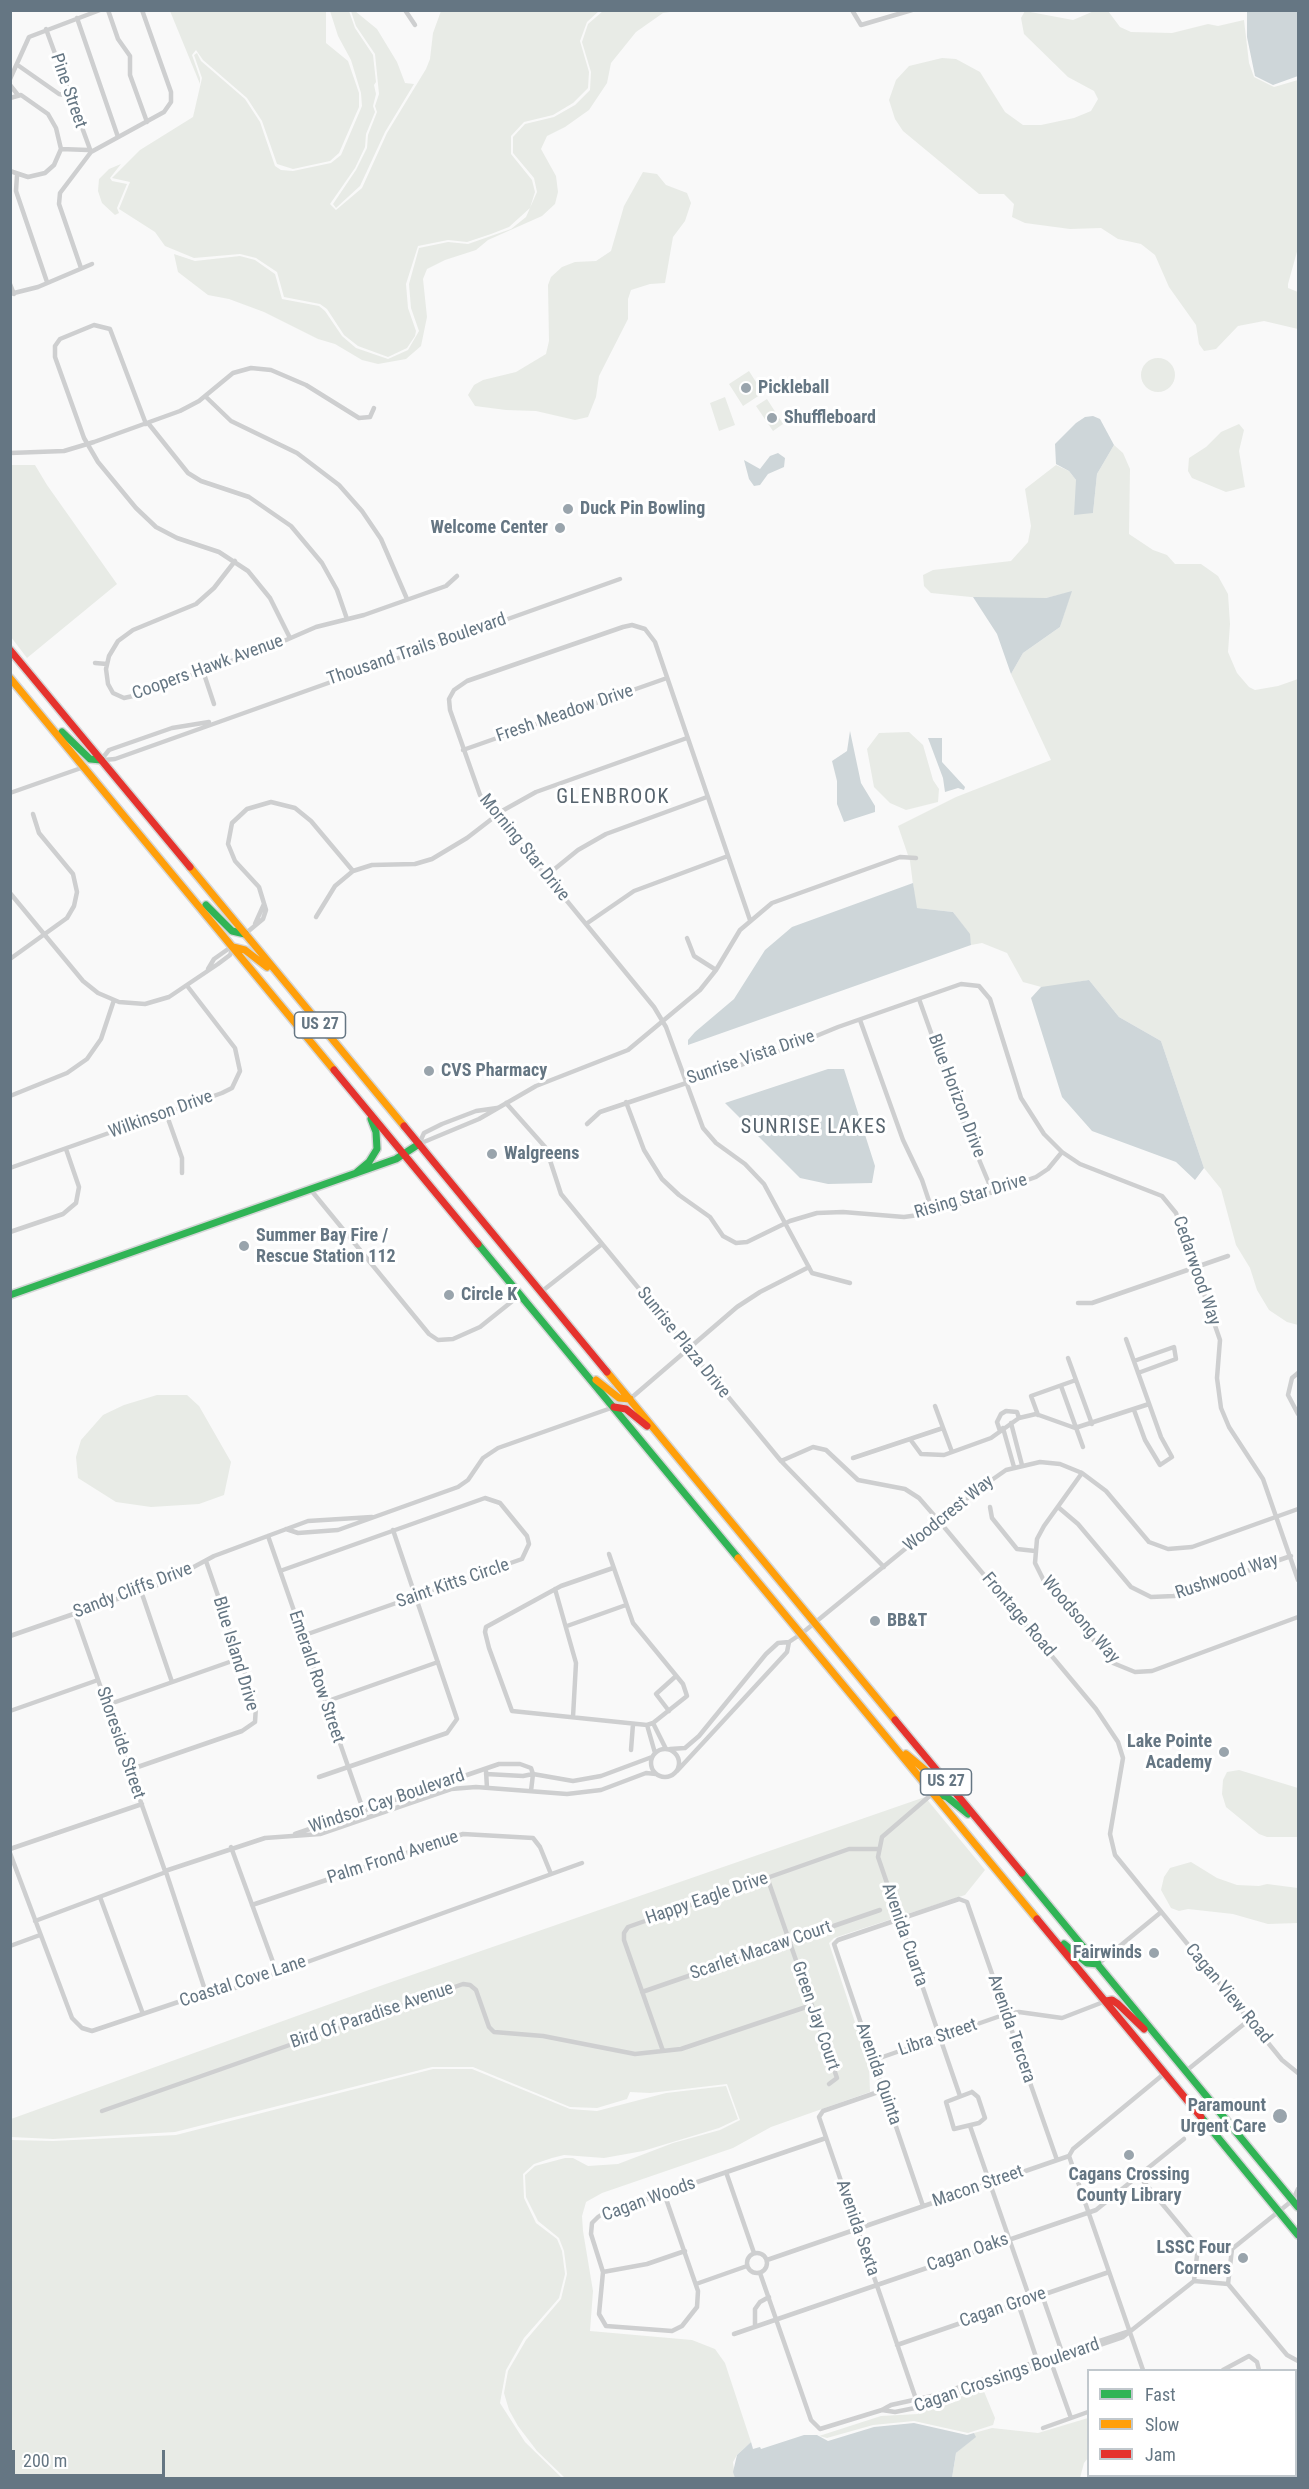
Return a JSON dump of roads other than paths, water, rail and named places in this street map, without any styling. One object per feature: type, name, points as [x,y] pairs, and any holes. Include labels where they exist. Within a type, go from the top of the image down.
[{"type":"main road","name":"US 27","points":[[10,651],[1186,2071],[1296,2199],[1299,2207]]},
{"type":"main road","points":[[10,670],[68,739],[90,759],[101,760]]},
{"type":"main road","name":"US 27","points":[[10,678],[1299,2235]]},
{"type":"main road","points":[[143,839],[157,847],[209,909],[232,931],[245,934]]},
{"type":"main road","points":[[233,947],[246,950],[281,978]]},
{"type":"main road","points":[[356,1173],[369,1162],[377,1149],[376,1132],[368,1111]]},
{"type":"main road","points":[[10,1295],[356,1173],[404,1154],[419,1144]]},
{"type":"main road","points":[[582,1369],[619,1398],[630,1399]]},
{"type":"main road","points":[[614,1407],[626,1409],[663,1439]]},
{"type":"main road","points":[[890,1741],[930,1774],[942,1777]]},
{"type":"main road","points":[[933,1793],[947,1797],[986,1829]]},
{"type":"main road","points":[[1044,1927],[1087,1963],[1098,1964]]},
{"type":"main road","points":[[1106,2001],[1112,2000],[1141,2025],[1195,2091],[1206,2095]]},
{"type":"street","points":[[10,79],[19,66],[29,37],[100,10]]},
{"type":"street","points":[[108,10],[118,39],[130,56],[130,75],[147,122]]},
{"type":"street","points":[[81,268],[58,198],[90,152],[167,110],[171,95],[142,10]]},
{"type":"street","points":[[405,10],[415,26]]},
{"type":"street","points":[[852,10],[861,25],[912,10]]},
{"type":"street","points":[[76,18],[118,137]]},
{"type":"street","name":"Pine Street","points":[[46,29],[90,152]]},
{"type":"street","points":[[19,66],[59,94],[69,96]]},
{"type":"street","points":[[10,85],[18,94],[51,118],[58,133],[61,149],[54,165],[45,172],[28,177],[10,171]]},
{"type":"street","points":[[10,98],[18,94]]},
{"type":"street","points":[[61,149],[90,152]]},
{"type":"street","points":[[17,175],[16,191],[47,282]]},
{"type":"street","points":[[10,284],[12,294],[92,264]]},
{"type":"street","points":[[290,638],[267,593],[235,561],[209,548],[172,536],[151,523],[128,499],[87,445],[55,357],[57,342],[66,335],[94,325],[110,329],[147,423],[189,473],[201,481],[249,497],[279,516],[303,539],[330,577],[347,619]]},
{"type":"street","points":[[10,453],[64,450],[87,445],[180,411],[206,396],[239,370],[263,368],[306,385],[359,418],[370,417],[374,408]]},
{"type":"street","points":[[206,396],[231,422],[297,453],[339,485],[362,511],[381,538],[407,599]]},
{"type":"street","points":[[95,663],[107,664],[110,652],[121,637],[196,604],[214,588],[235,561]]},
{"type":"street","name":"Coopers Hawk Avenue","points":[[107,664],[109,687],[116,696],[124,698],[203,671],[316,627],[446,586],[458,576]]},
{"type":"street","name":"Thousand Trails Boulevard","points":[[101,760],[111,760],[620,579]]},
{"type":"street","points":[[444,694],[450,696],[457,687],[467,681],[623,627],[643,624],[653,639],[750,920]]},
{"type":"street","points":[[203,671],[214,704]]},
{"type":"street","name":"Fresh Meadow Drive","points":[[463,750],[667,678]]},
{"type":"street","name":"Morning Star Drive","points":[[450,696],[450,710],[478,793],[663,1021],[707,1133],[760,1178],[772,1195],[809,1267]]},
{"type":"street","name":"Thousand Trails Boulevard","points":[[101,760],[110,750],[141,739],[184,725],[214,722]]},
{"type":"street","points":[[316,917],[335,886],[353,871],[376,865],[419,863],[449,849],[496,815],[551,786],[687,738]]},
{"type":"street","points":[[141,739],[144,748]]},
{"type":"street","points":[[10,793],[84,767]]},
{"type":"street","points":[[546,876],[578,850],[614,830],[707,797]]},
{"type":"street","points":[[245,934],[263,919],[266,910],[260,887],[235,861],[228,844],[229,831],[235,819],[257,805],[281,803],[299,810],[353,871]]},
{"type":"street","points":[[10,959],[67,918],[76,900],[77,886],[73,874],[39,832],[33,814]]},
{"type":"street","points":[[586,924],[634,891],[728,856]]},
{"type":"street","points":[[419,1144],[479,1119],[536,1086],[620,1055],[700,990],[716,970],[734,938],[767,906],[788,896],[900,857],[916,858]]},
{"type":"street","points":[[10,893],[87,984],[114,1000],[149,1004],[165,999],[188,987],[208,969],[228,956],[233,947]]},
{"type":"street","points":[[687,938],[694,956],[716,970]]},
{"type":"street","name":"Cedarwood Way","points":[[919,999],[964,983],[975,984],[984,990],[990,999],[1024,1104],[1039,1128],[1062,1152],[1086,1167],[1152,1191],[1166,1199],[1179,1219],[1220,1340],[1217,1378],[1221,1408],[1263,1479],[1278,1517]]},
{"type":"street","name":"Wilkinson Drive","points":[[10,1168],[227,1091],[235,1083],[240,1071],[239,1058],[234,1044],[188,987]]},
{"type":"street","name":"Sunrise Vista Drive","points":[[587,1124],[596,1113],[685,1081],[763,1058],[919,999]]},
{"type":"street","name":"Blue Horizon Drive","points":[[919,999],[960,1114],[993,1193]]},
{"type":"street","points":[[10,1096],[23,1088],[67,1073],[84,1062],[101,1039],[114,1000]]},
{"type":"street","points":[[860,1020],[900,1134],[922,1180],[933,1213]]},
{"type":"street","name":"Sunrise Plaza Drive","points":[[507,1102],[546,1148],[558,1190],[780,1461],[884,1567]]},
{"type":"street","name":"Rising Star Drive","points":[[626,1102],[641,1144],[658,1173],[678,1195],[710,1217],[727,1239],[736,1243],[747,1242],[806,1216],[830,1212],[904,1218],[933,1213],[1040,1174],[1062,1152]]},
{"type":"street","points":[[419,1144],[424,1133],[442,1124],[476,1111],[498,1108]]},
{"type":"street","points":[[166,1113],[182,1158],[182,1173]]},
{"type":"street","points":[[10,1232],[63,1214],[76,1203],[79,1187],[66,1149]]},
{"type":"street","points":[[310,1189],[429,1334],[438,1340],[453,1339],[480,1327],[520,1294]]},
{"type":"street","points":[[541,1292],[602,1244]]},
{"type":"street","points":[[1078,1303],[1092,1303],[1227,1256]]},
{"type":"street","points":[[630,1399],[748,1299],[809,1267],[812,1273],[850,1283]]},
{"type":"street","points":[[1126,1339],[1149,1404],[1172,1457],[1161,1465],[1145,1440],[1134,1410]]},
{"type":"street","points":[[1134,1361],[1174,1347],[1176,1359],[1138,1373]]},
{"type":"street","points":[[1068,1358],[1092,1424]]},
{"type":"street","points":[[1299,1372],[1292,1378],[1288,1395],[1299,1414]]},
{"type":"street","points":[[1038,1415],[1031,1396],[1076,1380]]},
{"type":"street","points":[[1061,1386],[1083,1447]]},
{"type":"street","points":[[910,1439],[921,1454],[931,1456],[952,1452],[984,1441],[1019,1418],[1038,1415],[1078,1428],[1149,1404]]},
{"type":"street","points":[[935,1406],[952,1452]]},
{"type":"street","name":"Sandy Cliffs Drive","points":[[286,1529],[298,1533],[338,1530],[458,1487],[468,1480],[483,1458],[498,1448],[614,1407]]},
{"type":"street","points":[[1014,1467],[1002,1430],[997,1422],[1001,1414],[1006,1411],[1017,1412],[1019,1418]]},
{"type":"street","points":[[1011,1423],[1022,1465]]},
{"type":"street","points":[[853,1458],[943,1428]]},
{"type":"street","name":"Frontage Road","points":[[780,1461],[813,1447],[826,1450],[858,1480],[905,1489],[919,1498],[939,1521],[1096,1709],[1118,1742],[1123,1758],[1110,1833],[1114,1856],[1160,1913]]},
{"type":"street","name":"Woodcrest Way","points":[[801,1634],[986,1482],[1014,1467],[1052,1462],[1082,1473],[1106,1491],[1144,1537],[1161,1548],[1176,1550],[1192,1547],[1299,1509]]},
{"type":"street","points":[[990,1507],[992,1518],[1017,1549],[1035,1551],[1040,1533],[1082,1473]]},
{"type":"street","name":"Saint Kitts Circle","points":[[280,1571],[484,1498],[500,1503],[527,1536],[529,1544],[522,1559],[302,1636]]},
{"type":"street","name":"Rushwood Way","points":[[1058,1507],[1078,1524],[1127,1583],[1137,1592],[1150,1597],[1174,1596],[1291,1556]]},
{"type":"street","name":"Sandy Cliffs Drive","points":[[10,1636],[177,1578],[214,1556],[308,1521],[325,1518],[372,1517]]},
{"type":"street","points":[[1278,1517],[1299,1580]]},
{"type":"street","points":[[325,1518],[325,1532]]},
{"type":"street","points":[[319,1777],[447,1733],[454,1726],[456,1712],[393,1530]]},
{"type":"street","name":"Emerald Row Street","points":[[268,1536],[366,1818]]},
{"type":"street","name":"Woodsong Way","points":[[1035,1551],[1035,1563],[1044,1581],[1108,1658],[1127,1670],[1152,1671],[1299,1617]]},
{"type":"street","points":[[609,1554],[633,1623],[676,1676],[686,1690],[687,1696],[653,1723],[647,1725],[512,1711],[485,1632],[489,1624],[518,1612],[555,1588],[613,1568]]},
{"type":"street","name":"Blue Island Drive","points":[[129,1770],[252,1725],[256,1714],[255,1706],[206,1561]]},
{"type":"street","points":[[555,1588],[576,1663],[573,1718]]},
{"type":"street","points":[[141,1591],[172,1682]]},
{"type":"street","points":[[567,1626],[626,1605]]},
{"type":"street","name":"Shoreside Street","points":[[75,1614],[206,1993]]},
{"type":"street","name":"Windsor Cay Boulevard","points":[[486,1771],[523,1776],[533,1774],[563,1782],[583,1780],[668,1749],[685,1748],[728,1702],[766,1654],[778,1644],[789,1642],[801,1634]]},
{"type":"street","name":"Windsor Cay Boulevard","points":[[35,1921],[231,1847],[265,1838],[320,1834],[451,1788],[587,1792],[646,1773],[670,1777],[787,1652],[789,1642]]},
{"type":"street","points":[[107,1705],[238,1659]]},
{"type":"street","points":[[325,1702],[438,1662]]},
{"type":"street","points":[[669,1711],[656,1694],[676,1676]]},
{"type":"street","points":[[10,1710],[98,1680]]},
{"type":"street","points":[[728,1702],[735,1709]]},
{"type":"street","points":[[653,1723],[668,1749],[679,1758],[677,1771]]},
{"type":"street","points":[[630,1750],[633,1724]]},
{"type":"street","points":[[647,1725],[653,1755],[651,1766],[656,1774]]},
{"type":"street","name":"Windsor Cay Boulevard","points":[[289,1836],[362,1809],[486,1771],[499,1764],[520,1764],[531,1768],[533,1774]]},
{"type":"street","name":"Windsor Cay Boulevard","points":[[486,1771],[488,1788]]},
{"type":"street","points":[[531,1791],[533,1774]]},
{"type":"street","points":[[879,1849],[882,1837],[891,1827],[933,1793]]},
{"type":"street","points":[[10,1851],[142,1804]]},
{"type":"street","name":"Palm Frond Avenue","points":[[252,1905],[463,1834],[533,1838],[551,1874]]},
{"type":"street","points":[[231,1847],[277,1973]]},
{"type":"street","name":"Happy Eagle Drive","points":[[663,2051],[623,1938],[626,1928],[849,1849],[879,1849]]},
{"type":"street","name":"Avenida Cuarta","points":[[879,1849],[880,1867],[960,2096]]},
{"type":"street","name":"Coastal Cove Lane","points":[[10,1851],[71,2015],[79,2026],[95,2030],[206,1993],[235,1988],[582,1863]]},
{"type":"street","name":"Green Jay Court","points":[[767,1877],[837,2078],[830,2084]]},
{"type":"street","points":[[100,1897],[143,2014]]},
{"type":"street","name":"Avenida Tercera","points":[[899,1919],[963,1899],[967,1902],[1057,2160]]},
{"type":"street","name":"Scarlet Macaw Court","points":[[642,1992],[879,1910]]},
{"type":"street","points":[[1098,1964],[1160,1913]]},
{"type":"street","name":"Cagan View Road","points":[[1160,1913],[1286,2063],[1299,2073]]},
{"type":"street","name":"Avenida Quinta","points":[[899,1919],[834,1943],[923,2206]]},
{"type":"street","points":[[10,1946],[40,1935]]},
{"type":"street","name":"Bird Of Paradise Avenue","points":[[102,2111],[463,1984],[470,1985],[476,1990],[489,2027],[494,2032],[543,2036],[635,2054],[681,2049],[812,2005]]},
{"type":"street","name":"Libra Street","points":[[874,2060],[1006,2014],[1019,2012],[1062,2018],[1106,2001]]},
{"type":"street","points":[[1186,2071],[1249,2020]]},
{"type":"street","name":"Macon Street","points":[[766,2260],[1069,2156],[1079,2144],[1165,2073]]},
{"type":"street","name":"Avenida Sexta","points":[[884,2090],[822,2112],[819,2117],[919,2407]]},
{"type":"street","points":[[972,2092],[978,2097],[985,2118],[970,2126],[957,2130],[952,2126],[946,2102],[972,2092]]},
{"type":"street","points":[[118,2105],[121,2114]]},
{"type":"street","points":[[970,2126],[1030,2299]]},
{"type":"street","name":"Cagan Woods","points":[[696,2284],[699,2295],[696,2307],[685,2323],[675,2330],[610,2327],[601,2321],[599,2314],[603,2272],[591,2234],[595,2220],[664,2193],[826,2138]]},
{"type":"street","name":"Cagan Oaks","points":[[734,2334],[1102,2206],[1185,2139]]},
{"type":"street","points":[[1069,2156],[1143,2369]]},
{"type":"street","points":[[726,2172],[754,2253]]},
{"type":"street","points":[[1139,2176],[1198,2247],[1194,2281],[1228,2284],[1287,2355],[1299,2361]]},
{"type":"street","points":[[1198,2247],[1232,2249],[1296,2199],[1299,2189]]},
{"type":"street","points":[[664,2193],[696,2284],[747,2266]]},
{"type":"street","points":[[1228,2284],[1232,2249]]},
{"type":"street","points":[[603,2272],[651,2263],[685,2252]]},
{"type":"street","points":[[754,2253],[763,2255],[766,2260],[765,2269],[760,2273],[751,2271],[747,2266],[747,2260],[754,2253]]},
{"type":"street","name":"Cagan Grove","points":[[897,2345],[1109,2272]]},
{"type":"street","name":"Cagan Crossings Boulevard","points":[[760,2273],[816,2427],[828,2428],[882,2410],[891,2404],[916,2399],[1038,2363],[1130,2331],[1194,2281]]},
{"type":"street","points":[[1042,2295],[1063,2355]]},
{"type":"street","points":[[754,2327],[755,2309],[760,2302],[769,2297]]},
{"type":"street","points":[[1018,2303],[1038,2363]]},
{"type":"street","name":"Cagan Crossings Boulevard","points":[[882,2410],[896,2412],[919,2407],[1038,2363],[1051,2362],[1063,2355]]},
{"type":"street","points":[[1225,2369],[1249,2356],[1257,2362],[1258,2369]]},
{"type":"street","points":[[1051,2362],[1071,2418]]},
{"type":"street","points":[[1043,2428],[1087,2413]]},
{"type":"place","name":"Pickleball","points":[[746,388]]},
{"type":"place","name":"Shuffleboard","points":[[772,418]]},
{"type":"place","name":"Duck Pin Bowling","points":[[568,509]]},
{"type":"place","name":"Welcome Center","points":[[560,528]]},
{"type":"place","name":"CVS Pharmacy","points":[[429,1071]]},
{"type":"place","name":"Walgreens","points":[[492,1154]]},
{"type":"place","name":"Summer Bay Fire / Rescue Station 112","points":[[244,1246]]},
{"type":"place","name":"Circle K","points":[[449,1295]]},
{"type":"place","name":"BB&T","points":[[875,1621]]},
{"type":"place","name":"Lake Pointe Academy","points":[[1224,1752]]},
{"type":"place","name":"Fairwinds","points":[[1154,1953]]},
{"type":"place","name":"Paramount Urgent Care","points":[[1280,2116]]},
{"type":"place","name":"Cagans Crossing County Library","points":[[1129,2155]]},
{"type":"place","name":"LSSC Four Corners","points":[[1243,2258]]},
{"type":"district","name":"GLENBROOK","points":[[613,798]]},
{"type":"district","name":"SUNRISE LAKES","points":[[814,1128]]}]
